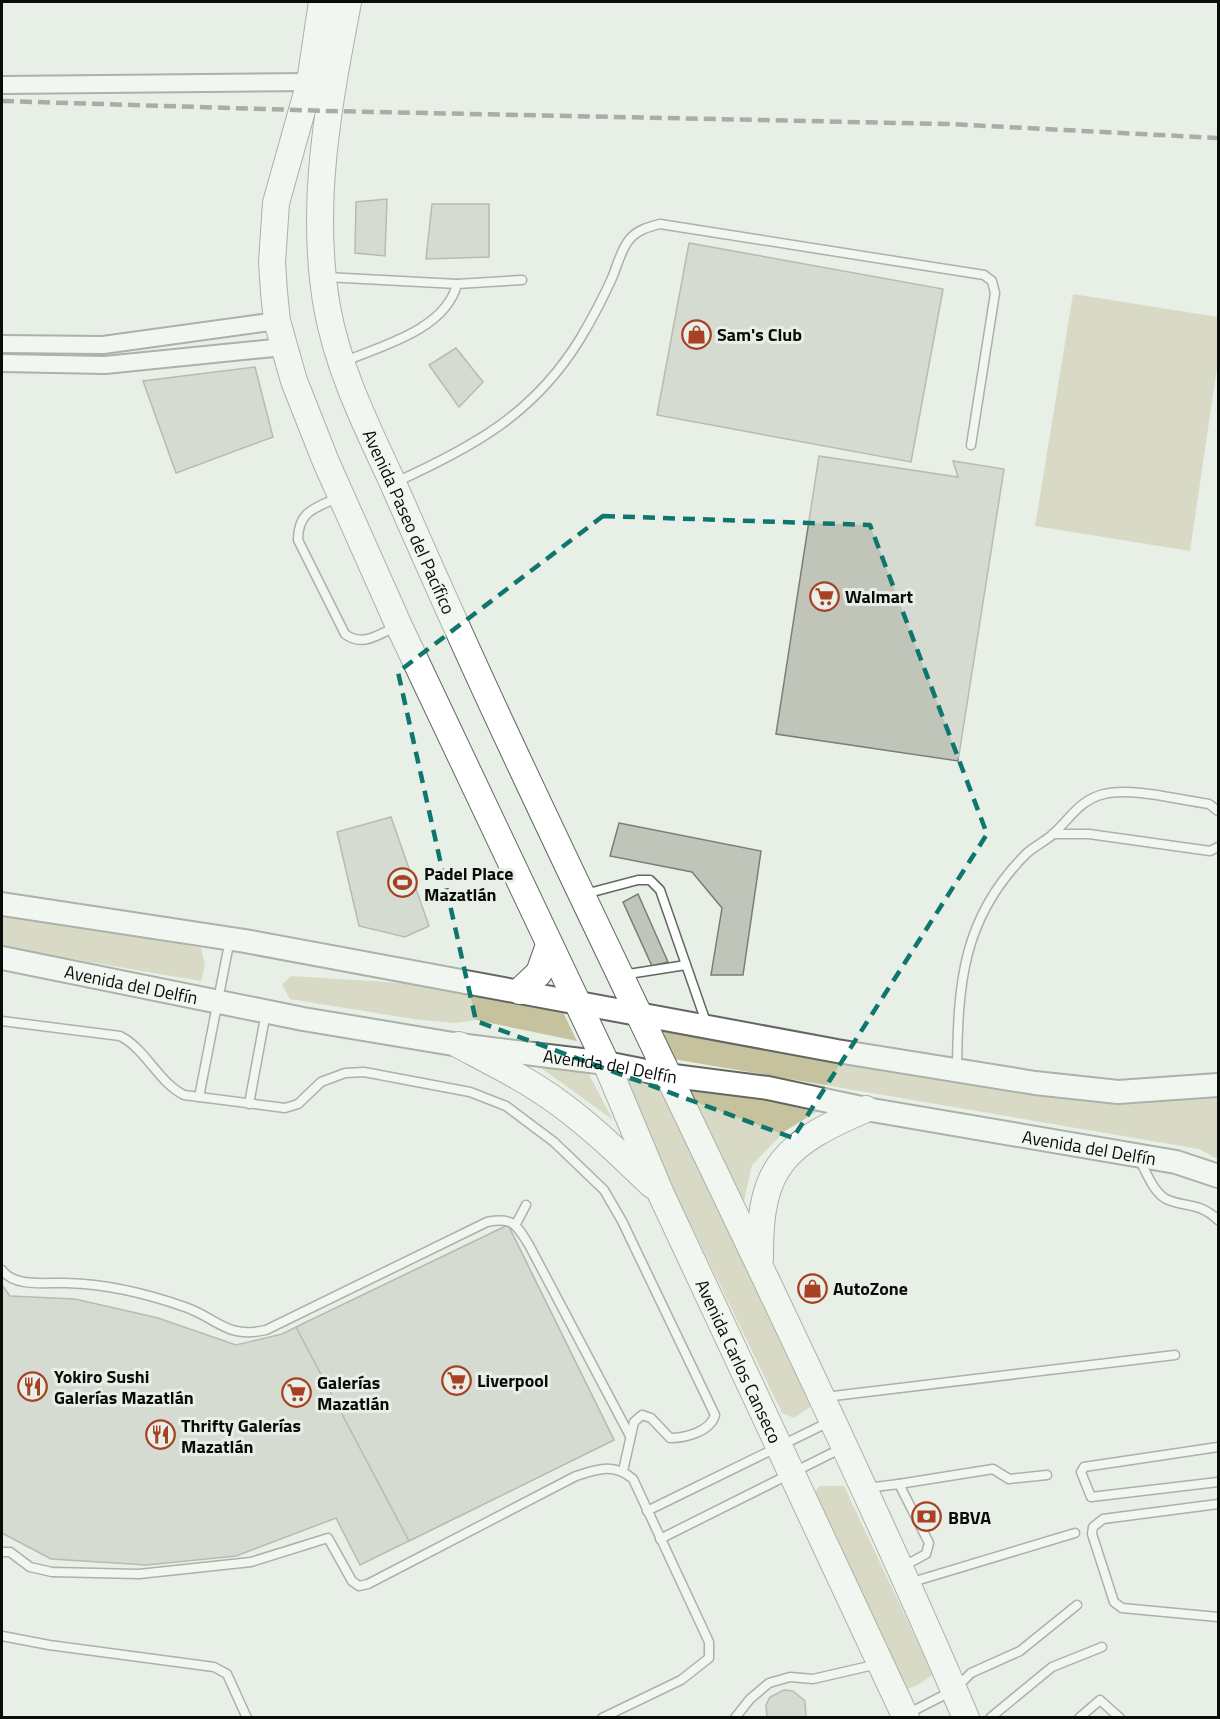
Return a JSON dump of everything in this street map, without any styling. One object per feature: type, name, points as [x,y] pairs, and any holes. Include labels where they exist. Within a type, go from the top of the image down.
[{"type":"main road","points":[[322,2],[310,82],[276,203],[272,262],[277,321],[294,381],[341,496],[399,626],[575,1002]]},
{"type":"main road","name":"Avenida Paseo del Pacífico","points":[[348,2],[329,111],[319,206],[323,277],[328,312],[341,362],[357,405],[446,605],[636,1011]]},
{"type":"main road","points":[[276,203],[298,197],[319,206]]},
{"type":"main road","points":[[520,991],[539,973],[549,945]]},
{"type":"main road","name":"Avenida Carlos Canseco","points":[[575,1002],[606,1063],[661,1194],[782,1447],[905,1717]]},
{"type":"main road","points":[[636,1011],[845,1446],[966,1718]]},
{"type":"main road","points":[[459,1045],[517,1076],[557,1101],[599,1134],[661,1194]]},
{"type":"main road","points":[[760,1267],[760,1222],[764,1202],[785,1156],[813,1133],[866,1109]]},
{"type":"street","points":[[2,85],[310,82]]},
{"type":"street","points":[[2,344],[103,345],[277,321]]},
{"type":"street","points":[[2,363],[105,365],[284,347]]},
{"type":"street","points":[[2,904],[230,939],[636,1011],[837,1051],[1035,1083],[1118,1092],[1218,1084]]},
{"type":"street","name":"Avenida del Delfín","points":[[2,958],[266,1011],[459,1045],[606,1063],[666,1075],[768,1088],[866,1109],[1176,1162],[1218,1176]]},
{"type":"lane","points":[[393,483],[454,455],[497,430],[545,386],[580,340],[606,290],[628,240],[642,229],[660,224],[984,275],[992,281],[995,293],[970,446]]},
{"type":"lane","points":[[323,277],[457,284],[522,280]]},
{"type":"lane","points":[[341,362],[426,325],[448,306],[457,284]]},
{"type":"lane","points":[[341,496],[305,514],[298,525],[298,540],[345,634],[354,641],[364,641],[399,626]]},
{"type":"lane","points":[[957,1070],[958,1001],[964,961],[975,926],[995,891],[1027,853],[1053,834],[1083,803],[1105,794],[1139,793],[1209,804],[1218,811]]},
{"type":"lane","points":[[1053,834],[1089,834],[1210,851],[1218,847]]},
{"type":"lane","points":[[581,895],[638,880],[650,880],[660,890],[708,1025]]},
{"type":"lane","points":[[199,1096],[230,939]]},
{"type":"lane","points":[[619,975],[686,964]]},
{"type":"lane","points":[[249,1104],[266,1011]]},
{"type":"lane","points":[[2,1021],[120,1036],[130,1041],[174,1090],[184,1095],[285,1108],[298,1104],[321,1082],[345,1073],[364,1072],[483,1095],[506,1106],[554,1142],[604,1190],[622,1221],[715,1415],[709,1424],[687,1438],[670,1438],[651,1418],[642,1415],[634,1422],[623,1471]]},
{"type":"lane","points":[[1137,1156],[1158,1192],[1167,1199],[1196,1205],[1218,1220]]},
{"type":"lane","points":[[516,1224],[526,1205]]},
{"type":"lane","points":[[2,1269],[14,1280],[92,1283],[184,1307],[232,1332],[246,1335],[266,1330],[487,1222],[502,1220],[516,1224],[630,1436]]},
{"type":"lane","points":[[822,1398],[1175,1355]]},
{"type":"lane","points":[[647,1511],[832,1421]]},
{"type":"lane","points":[[660,1539],[845,1446]]},
{"type":"lane","points":[[1218,1447],[1084,1467],[1081,1472],[1091,1497],[1218,1482]]},
{"type":"lane","points":[[2,1552],[10,1552],[30,1567],[52,1572],[139,1574],[251,1562],[328,1538],[352,1581],[359,1586],[368,1584],[576,1476],[601,1468],[623,1471],[633,1479],[709,1642],[709,1658],[700,1668],[681,1680],[602,1718]]},
{"type":"lane","points":[[863,1488],[993,1468],[1009,1479],[1047,1475]]},
{"type":"lane","points":[[898,1484],[929,1543],[926,1554],[902,1576]]},
{"type":"lane","points":[[1218,1504],[1103,1520],[1093,1527],[1092,1534],[1114,1602],[1122,1608],[1218,1617]]},
{"type":"lane","points":[[902,1576],[1075,1533]]},
{"type":"lane","points":[[905,1717],[954,1690],[971,1673],[1020,1652],[1077,1605]]},
{"type":"lane","points":[[2,1636],[49,1645],[214,1667],[227,1674],[247,1718]]},
{"type":"lane","points":[[990,1718],[1052,1667],[1102,1647]]},
{"type":"lane","points":[[735,1718],[750,1699],[770,1683],[790,1677],[813,1679],[881,1663]]},
{"type":"lane","points":[[1079,1718],[1100,1700],[1120,1718]]},
{"type":"highlighted area","points":[[603,516],[870,525],[987,834],[793,1138],[476,1021],[398,672]]},
{"type":"shaded area","points":[[1073,294],[1218,317],[1218,361],[1190,551],[1035,526]]},
{"type":"shaded area","points":[[2,913],[201,948],[205,965],[201,981],[2,947]]},
{"type":"shaded area","points":[[291,976],[433,985],[560,1006],[577,1041],[476,1020],[455,1023],[413,1019],[290,999],[282,985]]},
{"type":"shaded area","points":[[653,1030],[950,1074],[1218,1091],[1218,1159],[1199,1149],[667,1058]]},
{"type":"shaded area","points":[[526,1057],[584,1065],[613,1120]]},
{"type":"shaded area","points":[[617,1072],[655,1076],[685,1140],[697,1155],[816,1403],[794,1418],[782,1413]]},
{"type":"shaded area","points":[[675,1083],[828,1105],[785,1131],[752,1165],[742,1210]]},
{"type":"shaded area","points":[[819,1486],[844,1486],[933,1675],[916,1686],[897,1692],[811,1500]]},
{"type":"building","points":[[387,199],[385,256],[355,253],[356,202]]},
{"type":"building","points":[[432,204],[489,204],[489,257],[426,259]]},
{"type":"building","points":[[689,243],[943,289],[911,462],[657,415]]},
{"type":"building","points":[[456,348],[483,382],[459,407],[429,365]]},
{"type":"building","points":[[255,367],[273,437],[176,473],[143,381]]},
{"type":"building","points":[[819,456],[958,477],[953,461],[1004,469],[958,761],[776,734]]},
{"type":"building","points":[[391,817],[429,926],[405,937],[359,926],[337,832]]},
{"type":"building","points":[[619,823],[761,851],[743,975],[711,975],[722,908],[692,872],[610,856]]},
{"type":"building","points":[[638,894],[668,962],[652,966],[623,902]]},
{"type":"building","name":"Galerías Mazatlán","points":[[508,1225],[614,1440],[360,1565],[336,1518],[236,1556],[147,1565],[51,1559],[2,1533],[2,1285],[10,1296],[75,1299],[158,1318],[236,1345],[282,1334]]},
{"type":"building","points":[[508,1225],[614,1440],[409,1541],[296,1327]]},
{"type":"building","points":[[784,1690],[793,1691],[805,1701],[806,1718],[767,1718],[766,1705],[770,1697]]},
{"type":"railway","points":[[2,101],[329,111],[949,124],[1218,138]]},
{"type":"place","name":"Sam's Club","points":[[696,334]]},
{"type":"place","name":"Walmart","points":[[824,596]]},
{"type":"place","name":"Padel Place Mazatlán","points":[[403,883]]},
{"type":"place","name":"AutoZone","points":[[812,1288]]},
{"type":"place","name":"Liverpool","points":[[456,1380]]},
{"type":"place","name":"Yokiro Sushi Galerías Mazatlán","points":[[33,1386]]},
{"type":"place","name":"Galerías Mazatlán","points":[[296,1392]]},
{"type":"place","name":"Thrifty Galerías Mazatlán","points":[[160,1435]]},
{"type":"place","name":"BBVA","points":[[927,1517]]}]
